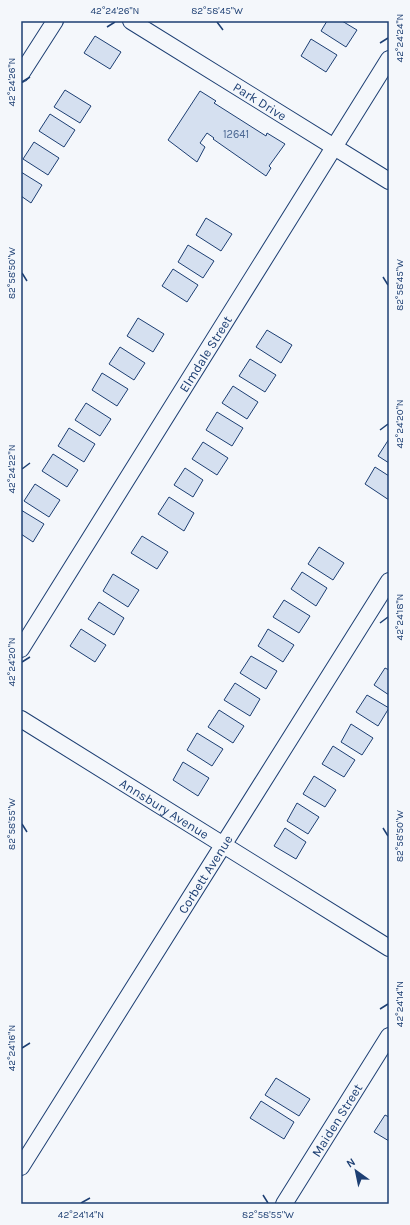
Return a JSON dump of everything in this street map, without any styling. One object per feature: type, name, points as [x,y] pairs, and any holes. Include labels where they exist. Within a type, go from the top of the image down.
[{"type":"street","points":[[21,74],[55,21]]},
{"type":"street","name":"Park Drive","points":[[131,21],[389,181]]},
{"type":"street","name":"Elmdale Street","points":[[21,648],[389,59]]},
{"type":"street","name":"Corbett Avenue","points":[[21,1167],[389,581]]},
{"type":"street","name":"Annsbury Avenue","points":[[21,719],[389,948]]},
{"type":"street","name":"Maiden Street","points":[[284,1204],[389,1036]]},
{"type":"building","points":[[327,21],[342,21],[357,30],[346,47],[321,31]]},
{"type":"building","points":[[95,36],[121,52],[110,69],[84,53]]},
{"type":"building","points":[[311,39],[337,55],[326,72],[301,56]]},
{"type":"building","points":[[65,90],[91,106],[80,123],[54,107]]},
{"type":"building","points":[[200,91],[216,101],[214,103],[266,136],[267,133],[285,144],[269,166],[271,168],[266,176],[213,139],[214,138],[207,133],[200,143],[205,147],[197,162],[168,140]]},
{"type":"building","points":[[50,114],[75,130],[64,147],[39,131]]},
{"type":"building","points":[[34,142],[59,158],[48,175],[23,159]]},
{"type":"building","points":[[21,172],[42,185],[31,203],[21,196]]},
{"type":"building","points":[[206,218],[232,234],[221,251],[196,235]]},
{"type":"building","points":[[188,245],[214,261],[203,278],[178,262]]},
{"type":"building","points":[[173,269],[198,285],[187,302],[162,286]]},
{"type":"building","points":[[138,318],[164,334],[153,352],[127,336]]},
{"type":"building","points":[[267,330],[292,345],[281,363],[256,347]]},
{"type":"building","points":[[120,347],[145,363],[134,380],[109,364]]},
{"type":"building","points":[[250,359],[276,375],[265,392],[239,376]]},
{"type":"building","points":[[102,373],[128,389],[117,406],[92,390]]},
{"type":"building","points":[[233,386],[258,402],[247,419],[222,403]]},
{"type":"building","points":[[86,403],[111,419],[100,436],[75,420]]},
{"type":"building","points":[[217,412],[243,428],[232,446],[206,430]]},
{"type":"building","points":[[69,428],[95,444],[84,462],[58,446]]},
{"type":"building","points":[[389,439],[389,463],[378,456]]},
{"type":"building","points":[[203,442],[228,458],[217,475],[192,459]]},
{"type":"building","points":[[53,454],[78,470],[67,487],[42,471]]},
{"type":"building","points":[[375,467],[389,476],[389,500],[365,484]]},
{"type":"building","points":[[185,468],[203,480],[193,497],[174,485]]},
{"type":"building","points":[[35,484],[60,500],[49,517],[24,501]]},
{"type":"building","points":[[169,497],[194,513],[184,531],[158,514]]},
{"type":"building","points":[[21,510],[44,524],[33,542],[21,534]]},
{"type":"building","points":[[142,536],[168,552],[157,569],[131,553]]},
{"type":"building","points":[[319,547],[344,563],[333,580],[308,564]]},
{"type":"building","points":[[302,572],[327,588],[316,606],[291,589]]},
{"type":"building","points":[[113,574],[139,590],[128,607],[103,591]]},
{"type":"building","points":[[284,600],[310,616],[299,633],[273,617]]},
{"type":"building","points":[[99,602],[124,618],[114,635],[88,619]]},
{"type":"building","points":[[81,629],[106,645],[95,662],[70,646]]},
{"type":"building","points":[[268,629],[294,645],[283,662],[258,646]]},
{"type":"building","points":[[251,656],[277,671],[266,689],[240,673]]},
{"type":"building","points":[[385,668],[389,670],[389,695],[374,685]]},
{"type":"building","points":[[235,683],[260,699],[250,716],[224,700]]},
{"type":"building","points":[[367,695],[389,708],[378,726],[356,712]]},
{"type":"building","points":[[219,710],[244,726],[233,743],[208,727]]},
{"type":"building","points":[[351,724],[373,738],[362,755],[341,742]]},
{"type":"building","points":[[197,733],[223,749],[212,766],[187,750]]},
{"type":"building","points":[[333,746],[355,760],[344,777],[322,764]]},
{"type":"building","points":[[183,762],[209,778],[198,796],[173,780]]},
{"type":"building","points":[[314,776],[336,790],[325,807],[303,794]]},
{"type":"building","points":[[297,803],[319,817],[308,834],[287,821]]},
{"type":"building","points":[[285,828],[306,842],[296,859],[274,846]]},
{"type":"building","points":[[276,1078],[310,1099],[299,1116],[265,1095]]},
{"type":"building","points":[[261,1101],[294,1122],[284,1139],[250,1118]]},
{"type":"building","points":[[385,1115],[389,1117],[389,1141],[374,1132]]}]
